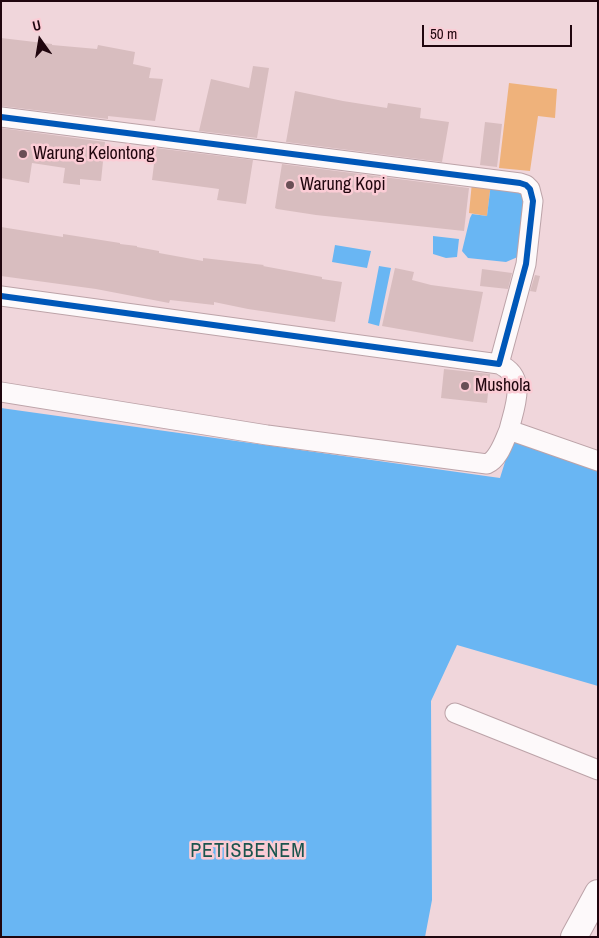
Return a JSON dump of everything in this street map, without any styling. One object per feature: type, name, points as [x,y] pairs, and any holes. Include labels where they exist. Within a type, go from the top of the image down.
[{"type":"main road","points":[[574,937],[598,893]]},
{"type":"street","points":[[1,117],[526,185],[530,189],[533,201],[526,264],[499,364]]},
{"type":"street","points":[[1,296],[499,364],[509,369],[516,377],[517,391],[509,430],[496,457],[487,464],[267,435],[1,392]]},
{"type":"street","points":[[509,430],[598,461]]},
{"type":"street","points":[[455,714],[598,770]]},
{"type":"shaded area","points":[[509,83],[557,89],[555,118],[538,116],[530,171],[499,168]]},
{"type":"shaded area","points":[[472,182],[491,183],[487,216],[469,213]]},
{"type":"water","points":[[491,183],[528,192],[520,256],[506,262],[468,258],[462,251],[472,214],[487,216]]},
{"type":"water","points":[[433,236],[459,239],[457,257],[446,258],[433,254]]},
{"type":"water","points":[[335,245],[371,251],[367,268],[332,262]]},
{"type":"water","points":[[379,266],[391,268],[379,326],[368,323]]},
{"type":"water","points":[[1,408],[500,478],[513,436],[598,467],[598,686],[457,645],[431,701],[432,900],[425,937],[1,937]]},
{"type":"building","points":[[1,38],[97,49],[98,45],[135,52],[133,64],[151,68],[149,78],[163,79],[155,121],[108,116],[108,119],[1,106]]},
{"type":"building","points":[[253,66],[269,68],[257,138],[199,131],[211,79],[249,88]]},
{"type":"building","points":[[295,91],[387,108],[388,103],[421,108],[420,118],[449,122],[442,162],[286,142]]},
{"type":"building","points":[[485,122],[502,124],[497,167],[480,165]]},
{"type":"building","points":[[1,128],[105,142],[101,181],[80,179],[80,185],[63,183],[65,168],[32,163],[29,183],[1,178]]},
{"type":"building","points":[[156,148],[253,160],[246,204],[217,200],[219,189],[152,180]]},
{"type":"building","points":[[282,164],[469,188],[464,231],[277,209],[275,208]]},
{"type":"building","points":[[1,227],[63,237],[63,234],[120,243],[159,251],[159,253],[203,261],[203,258],[264,265],[342,282],[335,322],[214,302],[214,305],[170,300],[169,303],[96,289],[1,276]]},
{"type":"building","points":[[395,268],[414,272],[412,280],[431,285],[483,292],[473,342],[382,326]]},
{"type":"building","points":[[482,269],[512,273],[508,289],[480,286]]},
{"type":"building","points":[[535,275],[540,276],[536,292],[530,291]]},
{"type":"building","name":"Mushola","points":[[444,369],[490,374],[487,403],[441,398]]},
{"type":"cycle path","points":[[1,117],[520,183],[530,189],[533,201],[526,264],[499,364],[1,296]]},
{"type":"place","name":"Warung Kelontong","points":[[23,154]]},
{"type":"place","name":"Warung Kopi","points":[[290,185]]},
{"type":"place","name":"Mushola","points":[[465,386]]},
{"type":"district","name":"PETISBENEM","points":[[248,852]]}]
